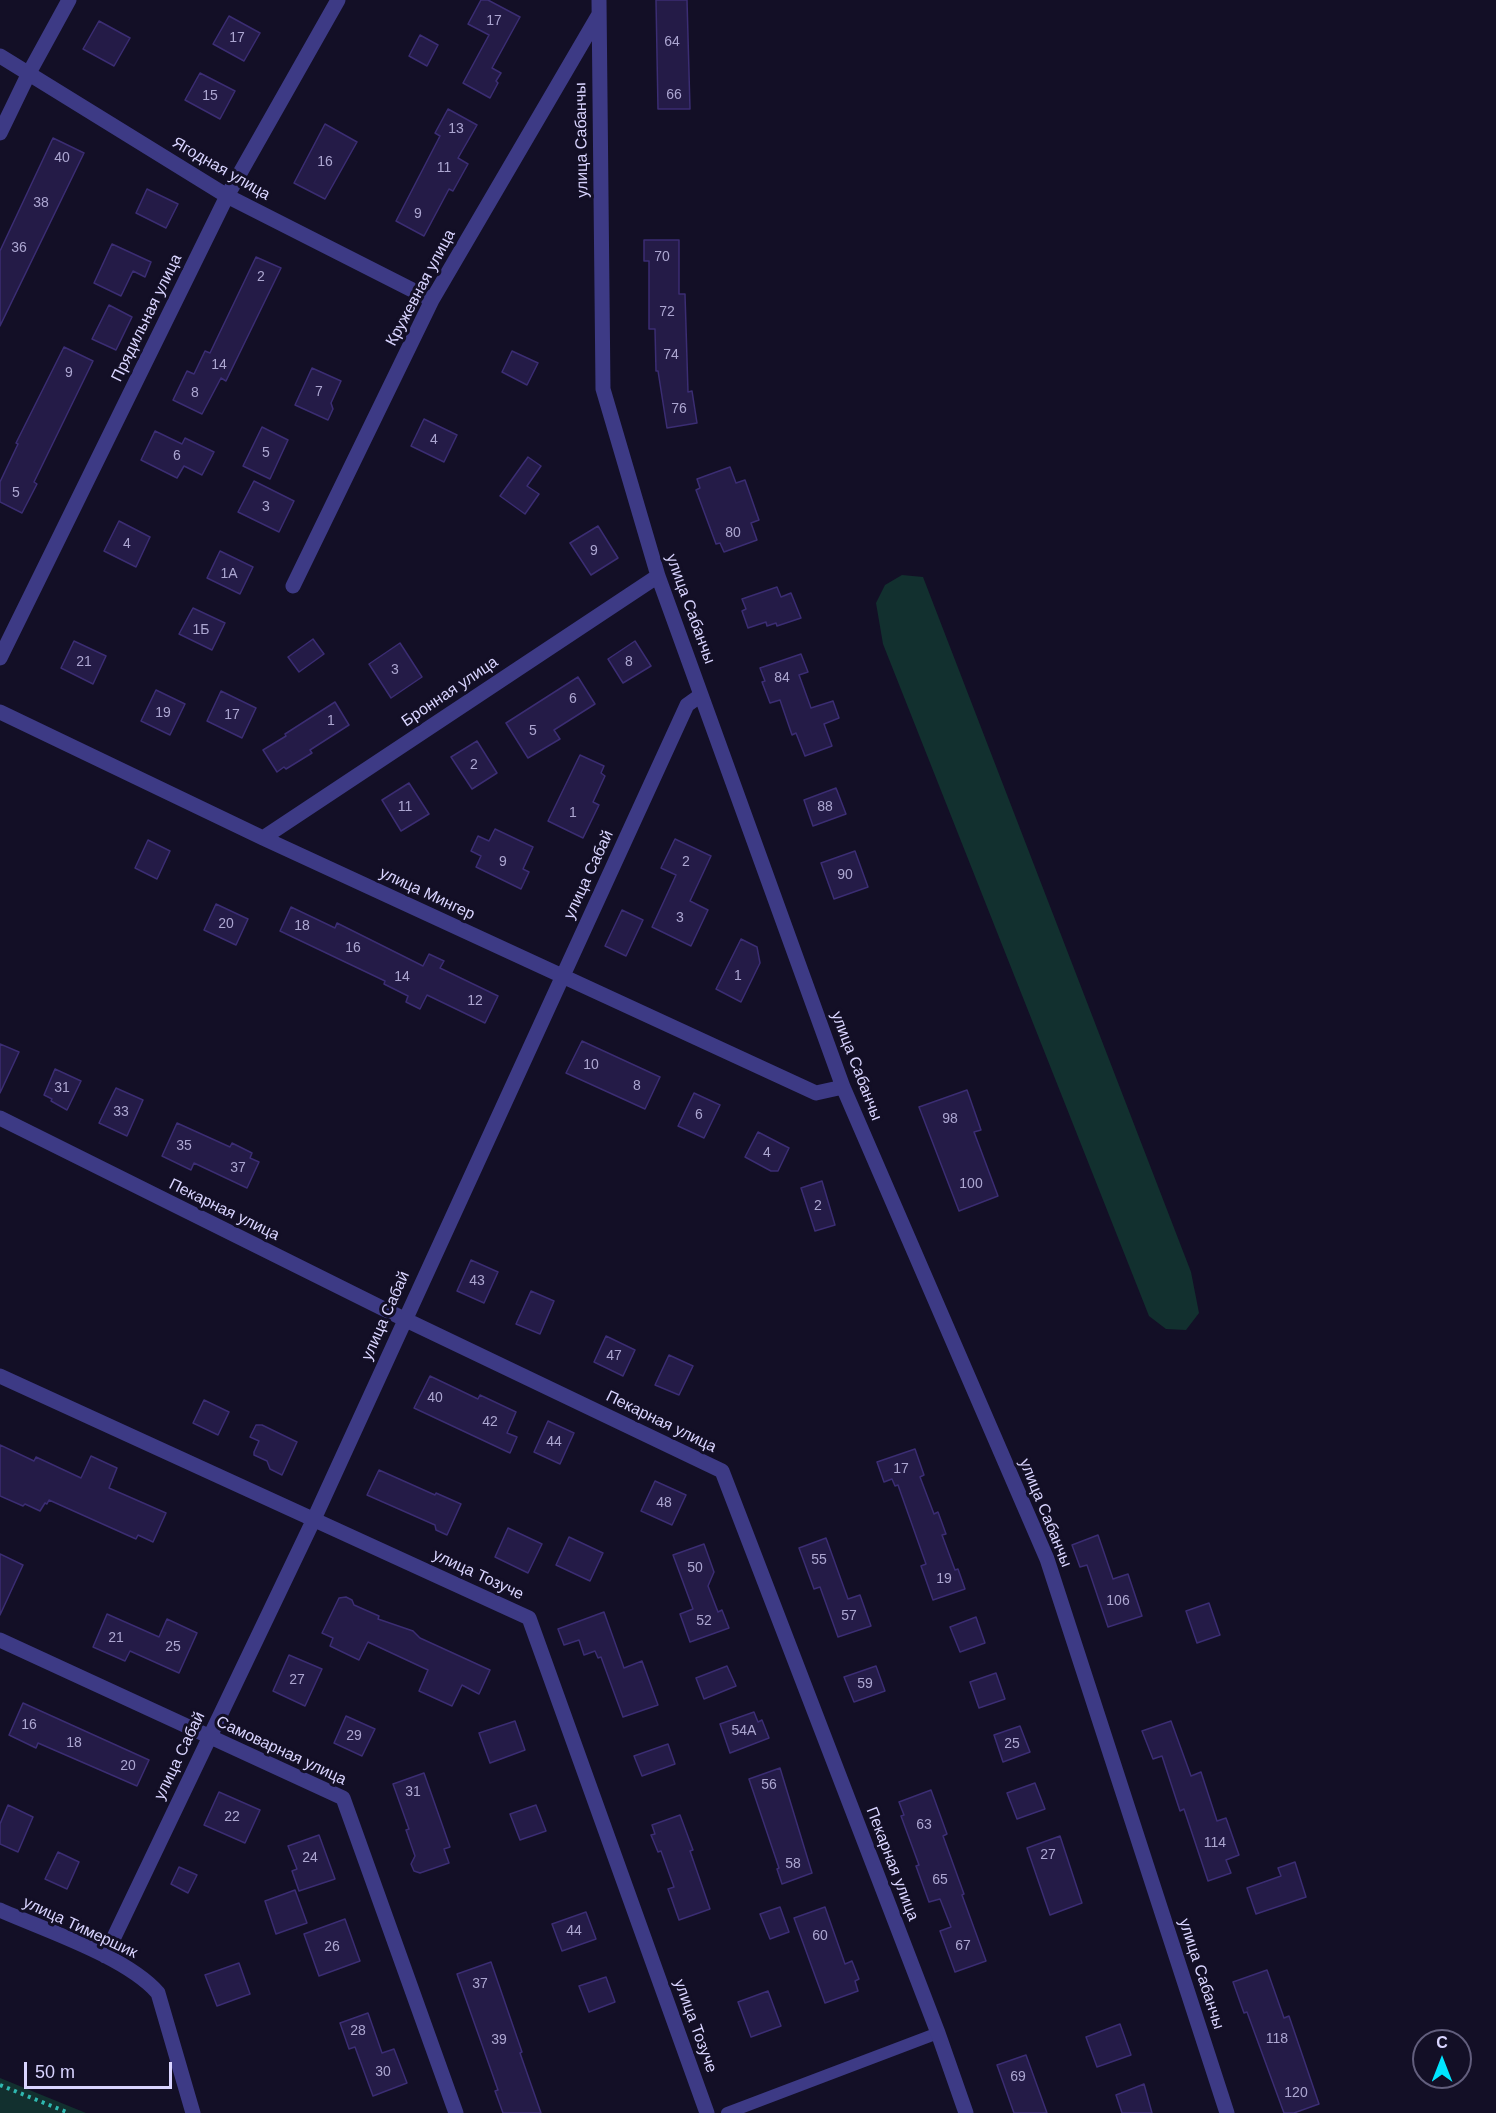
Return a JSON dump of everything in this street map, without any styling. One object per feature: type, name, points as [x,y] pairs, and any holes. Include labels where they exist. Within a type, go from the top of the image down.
[{"type":"street","points":[[0,133],[29,73],[69,0]]},
{"type":"street","name":"Прядильная улица","points":[[0,658],[227,196],[338,0]]},
{"type":"street","name":"улица Сабанчы","points":[[599,0],[603,388],[658,576],[843,1087],[1047,1559],[1227,2113]]},
{"type":"street","name":"Кружевная улица","points":[[293,586],[432,300],[598,16]]},
{"type":"street","name":"Ягодная улица","points":[[0,56],[227,196],[432,300]]},
{"type":"street","name":"Бронная улица","points":[[263,838],[658,576]]},
{"type":"street","name":"улица Сабай","points":[[105,1956],[314,1520],[404,1319],[687,705],[701,695]]},
{"type":"street","name":"улица Мингер","points":[[0,712],[263,838],[816,1093],[843,1087]]},
{"type":"street","name":"Пекарная улица","points":[[0,1118],[404,1319],[722,1471],[938,2033],[966,2113]]},
{"type":"street","name":"улица Тозуче","points":[[0,1376],[529,1618],[707,2113]]},
{"type":"street","name":"Самоварная улица","points":[[0,1640],[343,1798],[456,2113]]},
{"type":"street","name":"улица Тимершик","points":[[0,1910],[105,1956],[148,1981],[158,1993],[193,2113]]},
{"type":"lane","points":[[727,2113],[938,2033]]},
{"type":"path","points":[[0,2085],[69,2113]]},
{"type":"green space","points":[[902,575],[923,577],[1191,1272],[1199,1313],[1186,1330],[1166,1329],[1149,1316],[883,644],[876,603],[885,585]]},
{"type":"green space","points":[[0,2078],[86,2113],[0,2113]]},
{"type":"building","points":[[481,0],[488,0],[520,17],[492,68],[501,73],[490,98],[463,83],[489,35],[468,24]]},
{"type":"building","points":[[656,0],[687,0],[690,109],[658,109]]},
{"type":"building","points":[[229,16],[260,33],[244,61],[213,44]]},
{"type":"building","points":[[99,21],[130,38],[114,66],[83,49]]},
{"type":"building","points":[[420,35],[438,45],[427,66],[409,56]]},
{"type":"building","points":[[200,73],[235,91],[220,119],[185,100]]},
{"type":"building","points":[[448,109],[477,125],[458,158],[468,164],[453,191],[449,189],[424,236],[396,221],[440,136],[435,133]]},
{"type":"building","points":[[325,124],[357,142],[325,199],[294,183]]},
{"type":"building","points":[[53,138],[84,153],[0,326],[0,251]]},
{"type":"building","points":[[147,189],[178,204],[166,228],[136,213]]},
{"type":"building","points":[[644,240],[679,240],[679,294],[685,294],[688,392],[692,391],[697,423],[667,428],[658,371],[656,371],[655,329],[649,329],[649,261],[644,261]]},
{"type":"building","points":[[112,244],[151,262],[145,277],[133,271],[121,296],[94,283]]},
{"type":"building","points":[[256,257],[281,268],[226,381],[221,378],[202,414],[173,400],[187,371],[194,374],[205,351],[210,353]]},
{"type":"building","points":[[109,305],[132,317],[116,350],[92,339]]},
{"type":"building","points":[[64,347],[93,361],[34,482],[37,484],[22,513],[0,502],[0,482],[18,444],[16,443]]},
{"type":"building","points":[[512,351],[538,363],[527,385],[502,372]]},
{"type":"building","points":[[312,368],[341,381],[331,403],[333,409],[328,420],[295,405]]},
{"type":"building","points":[[424,419],[457,435],[444,462],[411,446]]},
{"type":"building","points":[[262,427],[288,440],[270,479],[243,466]]},
{"type":"building","points":[[155,431],[182,444],[185,438],[214,452],[202,475],[184,466],[177,478],[141,460]]},
{"type":"building","points":[[528,457],[541,466],[527,486],[539,494],[525,514],[500,496]]},
{"type":"building","points":[[730,467],[736,483],[745,480],[759,520],[751,523],[757,540],[724,552],[720,543],[716,544],[696,490],[700,488],[697,479]]},
{"type":"building","points":[[254,481],[294,501],[279,532],[238,512]]},
{"type":"building","points":[[119,521],[150,537],[136,567],[104,551]]},
{"type":"building","points":[[598,526],[618,558],[591,575],[570,543]]},
{"type":"building","points":[[220,551],[253,567],[240,594],[207,578]]},
{"type":"building","points":[[777,587],[781,597],[791,593],[801,618],[777,626],[776,623],[767,626],[766,622],[748,628],[742,611],[746,609],[742,599]]},
{"type":"building","points":[[193,608],[225,623],[212,650],[179,634]]},
{"type":"building","points":[[313,639],[324,654],[299,672],[288,657]]},
{"type":"building","points":[[74,641],[106,656],[93,684],[61,668]]},
{"type":"building","points":[[635,641],[651,666],[623,683],[608,659]]},
{"type":"building","points":[[400,643],[422,677],[391,698],[369,664]]},
{"type":"building","points":[[801,654],[808,672],[799,675],[811,708],[833,701],[839,718],[824,724],[832,746],[805,756],[796,733],[792,735],[780,700],[770,703],[762,682],[765,681],[760,668]]},
{"type":"building","points":[[578,677],[595,704],[554,730],[560,739],[528,758],[506,723]]},
{"type":"building","points":[[156,690],[185,704],[170,735],[141,721]]},
{"type":"building","points":[[221,691],[256,708],[242,738],[207,721]]},
{"type":"building","points":[[335,702],[349,725],[310,750],[312,753],[277,772],[263,750]]},
{"type":"building","points":[[477,741],[497,773],[472,789],[451,757]]},
{"type":"building","points":[[580,755],[604,766],[601,773],[605,776],[593,802],[599,805],[583,838],[548,821]]},
{"type":"building","points":[[409,783],[429,814],[401,831],[382,800]]},
{"type":"building","points":[[836,788],[846,814],[813,826],[804,800]]},
{"type":"building","points":[[495,829],[533,847],[523,869],[529,872],[521,889],[476,867],[481,856],[471,851],[478,836],[489,841]]},
{"type":"building","points":[[675,839],[711,856],[690,901],[708,910],[691,946],[652,927],[676,875],[661,868]]},
{"type":"building","points":[[148,840],[170,851],[157,879],[135,868]]},
{"type":"building","points":[[855,851],[868,887],[834,899],[821,863]]},
{"type":"building","points":[[216,904],[248,919],[236,945],[204,930]]},
{"type":"building","points":[[291,907],[335,928],[337,923],[423,966],[429,954],[444,961],[440,968],[498,996],[485,1023],[427,995],[420,1009],[406,1002],[408,996],[384,984],[385,981],[280,931]]},
{"type":"building","points":[[622,910],[643,920],[626,956],[605,946]]},
{"type":"building","points":[[741,939],[757,947],[760,963],[741,1002],[716,989]]},
{"type":"building","points":[[582,1041],[660,1077],[645,1109],[566,1073]]},
{"type":"building","points":[[0,1044],[19,1052],[0,1093]]},
{"type":"building","points":[[55,1069],[81,1081],[67,1110],[44,1095]]},
{"type":"building","points":[[116,1088],[143,1100],[127,1136],[99,1123]]},
{"type":"building","points":[[967,1090],[981,1130],[974,1132],[998,1196],[959,1211],[919,1107]]},
{"type":"building","points":[[694,1093],[720,1105],[704,1138],[678,1126]]},
{"type":"building","points":[[177,1123],[230,1147],[232,1143],[252,1153],[250,1158],[259,1162],[247,1188],[194,1163],[191,1170],[162,1156]]},
{"type":"building","points":[[758,1132],[789,1148],[778,1171],[771,1171],[745,1157]]},
{"type":"building","points":[[822,1181],[835,1225],[815,1231],[801,1188]]},
{"type":"building","points":[[471,1260],[498,1272],[484,1303],[457,1291]]},
{"type":"building","points":[[531,1291],[554,1301],[540,1334],[516,1324]]},
{"type":"building","points":[[606,1336],[635,1350],[623,1376],[594,1362]]},
{"type":"building","points":[[669,1355],[693,1366],[679,1395],[655,1385]]},
{"type":"building","points":[[430,1376],[478,1399],[480,1395],[516,1412],[507,1433],[517,1437],[510,1453],[414,1408]]},
{"type":"building","points":[[204,1400],[229,1412],[218,1435],[193,1423]]},
{"type":"building","points":[[548,1421],[574,1433],[560,1464],[534,1452]]},
{"type":"building","points":[[256,1425],[262,1425],[297,1442],[282,1475],[270,1469],[267,1461],[254,1455],[259,1441],[250,1437]]},
{"type":"building","points":[[0,1445],[34,1461],[36,1457],[81,1478],[91,1456],[117,1468],[109,1488],[166,1513],[153,1542],[138,1535],[136,1539],[49,1500],[40,1511],[0,1496]]},
{"type":"building","points":[[915,1449],[924,1475],[920,1477],[934,1514],[938,1512],[946,1534],[942,1535],[965,1589],[933,1600],[921,1566],[926,1564],[898,1485],[895,1486],[892,1479],[884,1482],[877,1462]]},
{"type":"building","points":[[379,1470],[461,1504],[447,1535],[436,1530],[435,1525],[367,1495]]},
{"type":"building","points":[[655,1481],[686,1495],[672,1525],[641,1511]]},
{"type":"building","points":[[508,1528],[542,1544],[528,1573],[495,1557]]},
{"type":"building","points":[[1098,1535],[1113,1579],[1128,1574],[1142,1616],[1108,1627],[1087,1565],[1080,1567],[1072,1545]]},
{"type":"building","points":[[569,1537],[603,1553],[590,1581],[556,1565]]},
{"type":"building","points":[[826,1538],[848,1599],[860,1595],[871,1626],[838,1637],[820,1587],[814,1589],[799,1548]]},
{"type":"building","points":[[704,1544],[714,1572],[708,1586],[718,1612],[722,1610],[729,1628],[690,1642],[680,1614],[693,1609],[673,1555]]},
{"type":"building","points":[[0,1554],[23,1565],[0,1615]]},
{"type":"building","points":[[346,1597],[352,1600],[354,1605],[379,1616],[378,1619],[413,1631],[420,1638],[490,1670],[479,1694],[462,1685],[452,1706],[419,1691],[428,1670],[368,1642],[359,1660],[330,1646],[333,1638],[322,1633],[339,1598]]},
{"type":"building","points":[[1209,1603],[1220,1635],[1197,1643],[1186,1611]]},
{"type":"building","points":[[604,1612],[624,1668],[642,1661],[658,1705],[623,1717],[601,1657],[598,1658],[595,1651],[584,1655],[579,1640],[564,1645],[558,1629]]},
{"type":"building","points":[[107,1614],[159,1637],[167,1619],[197,1633],[179,1673],[130,1651],[125,1661],[93,1647]]},
{"type":"building","points":[[976,1617],[985,1643],[960,1652],[950,1627]]},
{"type":"building","points":[[289,1655],[322,1669],[305,1706],[273,1691]]},
{"type":"building","points":[[727,1666],[736,1686],[704,1699],[696,1678]]},
{"type":"building","points":[[876,1666],[885,1691],[854,1702],[844,1677]]},
{"type":"building","points":[[996,1673],[1005,1699],[979,1708],[970,1682]]},
{"type":"building","points":[[23,1703],[149,1760],[137,1786],[38,1743],[36,1748],[9,1735]]},
{"type":"building","points":[[754,1712],[758,1722],[762,1720],[769,1738],[730,1753],[720,1724]]},
{"type":"building","points":[[346,1716],[375,1729],[362,1756],[334,1743]]},
{"type":"building","points":[[515,1721],[525,1750],[490,1763],[479,1733]]},
{"type":"building","points":[[1171,1721],[1191,1776],[1201,1772],[1217,1821],[1226,1818],[1239,1855],[1226,1860],[1231,1873],[1208,1881],[1184,1809],[1180,1811],[1162,1756],[1153,1759],[1142,1731]]},
{"type":"building","points":[[1020,1726],[1030,1752],[1003,1762],[994,1735]]},
{"type":"building","points":[[668,1744],[675,1764],[642,1776],[634,1756]]},
{"type":"building","points":[[780,1768],[812,1873],[782,1884],[777,1869],[779,1868],[749,1779]]},
{"type":"building","points":[[424,1773],[450,1847],[444,1849],[449,1863],[420,1873],[414,1871],[411,1864],[415,1856],[406,1830],[409,1829],[393,1784]]},
{"type":"building","points":[[1035,1783],[1045,1809],[1017,1819],[1007,1793]]},
{"type":"building","points":[[931,1790],[947,1834],[943,1836],[986,1961],[955,1972],[940,1931],[951,1927],[940,1899],[929,1902],[916,1866],[919,1865],[901,1816],[904,1815],[899,1802]]},
{"type":"building","points":[[219,1792],[260,1810],[245,1843],[204,1825]]},
{"type":"building","points":[[8,1805],[33,1817],[18,1852],[0,1844],[0,1824]]},
{"type":"building","points":[[536,1805],[546,1831],[520,1840],[510,1814]]},
{"type":"building","points":[[680,1815],[710,1909],[679,1920],[668,1889],[674,1887],[661,1851],[658,1852],[651,1835],[655,1834],[652,1825]]},
{"type":"building","points":[[319,1835],[335,1879],[299,1891],[292,1871],[297,1869],[288,1846]]},
{"type":"building","points":[[1060,1836],[1082,1903],[1050,1915],[1027,1848]]},
{"type":"building","points":[[58,1852],[79,1862],[67,1889],[45,1879]]},
{"type":"building","points":[[1295,1862],[1306,1897],[1256,1914],[1247,1888],[1281,1876],[1278,1868]]},
{"type":"building","points":[[179,1867],[197,1875],[188,1893],[171,1884]]},
{"type":"building","points":[[295,1890],[307,1923],[276,1934],[265,1901]]},
{"type":"building","points":[[780,1907],[789,1932],[770,1939],[760,1914]]},
{"type":"building","points":[[825,1907],[845,1964],[852,1961],[859,1979],[855,1981],[858,1991],[825,2003],[794,1918]]},
{"type":"building","points":[[586,1912],[596,1939],[562,1951],[552,1924]]},
{"type":"building","points":[[345,1919],[360,1961],[319,1976],[304,1934]]},
{"type":"building","points":[[491,1962],[541,2113],[503,2113],[495,2091],[498,2090],[457,1974]]},
{"type":"building","points":[[239,1963],[250,1994],[217,2006],[205,1975]]},
{"type":"building","points":[[1267,1970],[1284,2018],[1289,2016],[1319,2104],[1294,2113],[1284,2113],[1247,2012],[1244,2013],[1233,1982]]},
{"type":"building","points":[[606,1977],[615,2002],[589,2012],[579,1986]]},
{"type":"building","points":[[768,1991],[781,2026],[751,2037],[738,2002]]},
{"type":"building","points":[[368,2013],[382,2053],[394,2049],[407,2083],[373,2096],[355,2047],[349,2049],[340,2023]]},
{"type":"building","points":[[1120,2024],[1131,2055],[1097,2067],[1086,2037]]},
{"type":"building","points":[[1026,2055],[1047,2113],[1014,2113],[997,2065]]},
{"type":"building","points":[[1144,2084],[1152,2113],[1122,2113],[1116,2095]]}]
